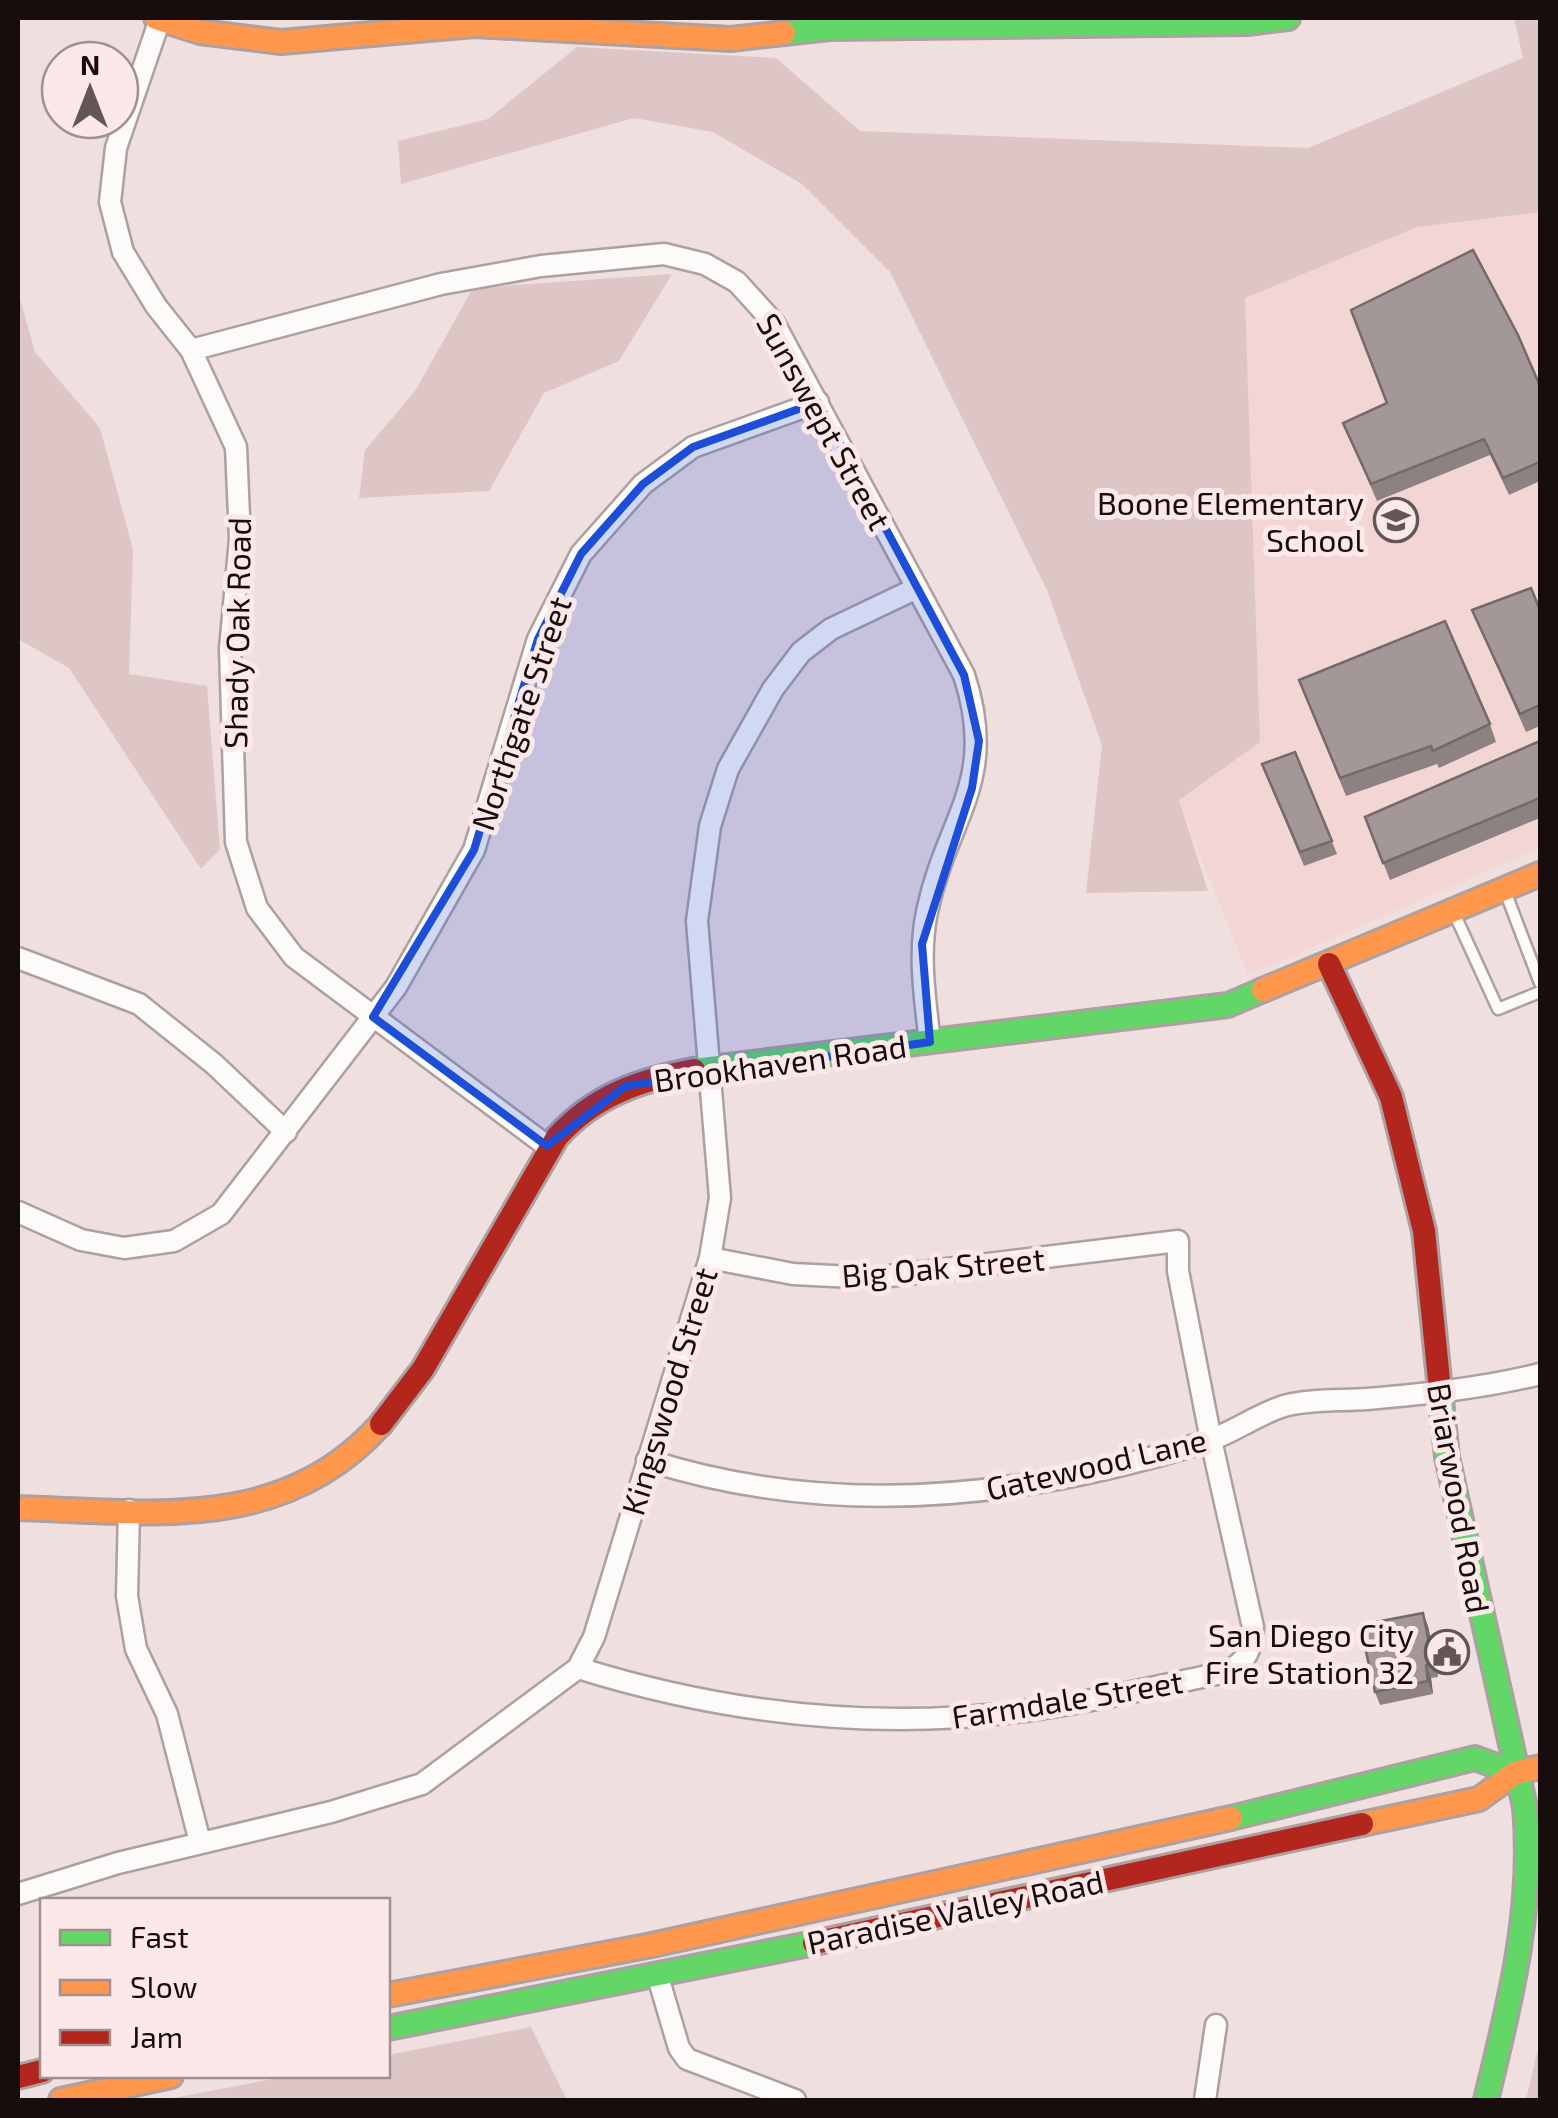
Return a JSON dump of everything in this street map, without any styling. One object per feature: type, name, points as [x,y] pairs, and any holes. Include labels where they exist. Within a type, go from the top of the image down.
[{"type":"street","points":[[158,18],[200,32],[281,42],[474,25],[731,39],[828,28],[1248,22],[1288,18]]},
{"type":"street","name":"Shady Oak Road","points":[[158,18],[116,148],[110,202],[116,236],[131,268],[191,350],[236,447],[240,538],[230,648],[236,842],[257,908],[294,957],[548,1146]]},
{"type":"street","name":"Sunswept Street","points":[[191,350],[442,284],[541,266],[664,254],[705,264],[751,294],[774,323],[964,676],[979,741],[972,788],[928,908],[922,944],[930,1042]]},
{"type":"street","name":"Northgate Street","points":[[18,1212],[99,1245],[138,1248],[174,1242],[221,1214],[373,1017],[424,942],[474,850],[538,639],[581,554],[632,495],[693,446],[818,402]]},
{"type":"street","name":"Kingswood Street","points":[[18,1894],[200,1842],[331,1812],[422,1784],[578,1668],[594,1637],[710,1258],[720,1198],[697,922],[710,826],[728,769],[773,688],[802,652],[831,629],[917,588]]},
{"type":"street","name":"Brookhaven Road","points":[[18,1508],[220,1509],[267,1499],[311,1482],[366,1444],[396,1412],[548,1146],[592,1104],[626,1086],[708,1068],[1228,1005],[1540,874]]},
{"type":"street","points":[[18,958],[139,1004],[214,1064],[286,1132]]},
{"type":"street","name":"Briarwood Road","points":[[1329,964],[1391,1098],[1424,1231],[1446,1457],[1525,1807],[1535,1918],[1486,2100]]},
{"type":"street","name":"Big Oak Street","points":[[710,1258],[793,1274],[872,1278],[1178,1242],[1178,1270],[1210,1440]]},
{"type":"street","name":"Gatewood Lane","points":[[647,1460],[710,1480],[812,1496],[931,1495],[1037,1481],[1210,1440],[1285,1406],[1438,1392],[1540,1374]]},
{"type":"street","name":"Farmdale Street","points":[[578,1668],[738,1708],[833,1718],[929,1719],[1074,1704],[1226,1672],[1243,1664],[1251,1649],[1253,1627],[1210,1440]]},
{"type":"street","points":[[129,1510],[128,1596],[136,1649],[167,1714],[200,1842]]},
{"type":"street","name":"Paradise Valley Road","points":[[390,1995],[670,1940],[1326,1797],[1475,1758],[1515,1773]]},
{"type":"street","name":"Paradise Valley Road","points":[[390,2028],[658,1977],[1479,1799],[1515,1773],[1540,1767]]},
{"type":"street","points":[[658,1977],[679,2048],[687,2059],[795,2100]]},
{"type":"street","points":[[1205,2100],[1216,2025]]},
{"type":"street","points":[[61,2100],[163,2078]]},
{"type":"lane","points":[[1505,890],[1540,983]]},
{"type":"lane","points":[[1454,912],[1498,1009],[1540,992]]},
{"type":"highlighted area","points":[[818,402],[964,675],[979,741],[972,788],[922,944],[930,1042],[626,1086],[547,1146],[373,1017],[474,850],[538,639],[581,554],[643,484],[693,447]]},
{"type":"shaded area","points":[[1514,18],[1540,18],[1540,212],[1417,227],[1245,298],[1260,742],[1179,800],[1208,891],[1086,893],[1102,745],[1047,590],[890,272],[802,184],[713,132],[634,118],[401,184],[398,141],[488,119],[577,47],[776,58],[860,131],[1308,148],[1523,58]]},
{"type":"shaded area","name":"Boone Elementary School","points":[[1540,212],[1540,848],[1248,975],[1178,800],[1260,742],[1245,298],[1417,227]]},
{"type":"shaded area","points":[[672,274],[619,361],[544,393],[489,491],[359,498],[365,450],[415,391],[473,288]]},
{"type":"shaded area","points":[[18,292],[35,352],[100,428],[133,549],[129,674],[207,686],[220,849],[201,869],[69,668],[18,639]]},
{"type":"shaded area","points":[[531,2027],[567,2100],[163,2100],[278,2078],[390,2078],[390,2055]]},
{"type":"shaded area","points":[[1540,2052],[1540,2100],[1526,2100],[1537,2053]]},
{"type":"building","points":[[1473,250],[1540,386],[1540,462],[1503,478],[1484,439],[1371,484],[1343,423],[1387,403],[1351,310]]},
{"type":"building","points":[[1531,588],[1540,610],[1540,705],[1520,714],[1472,610]]},
{"type":"building","points":[[1445,621],[1490,724],[1433,751],[1431,746],[1340,778],[1299,680]]},
{"type":"building","points":[[1540,741],[1540,798],[1383,863],[1365,817]]},
{"type":"building","points":[[1295,752],[1332,841],[1300,852],[1262,764]]},
{"type":"building","points":[[1423,1613],[1433,1664],[1426,1665],[1428,1681],[1375,1692],[1360,1625]]},
{"type":"traffic: fast","points":[[784,33],[829,28],[1247,23],[1288,18]]},
{"type":"traffic: fast","points":[[694,1070],[1228,1005],[1263,990]]},
{"type":"traffic: fast","points":[[1440,1390],[1447,1457],[1525,1807],[1523,1919],[1486,2100]]},
{"type":"traffic: fast","points":[[1231,1818],[1475,1758],[1515,1773]]},
{"type":"traffic: fast","points":[[390,2028],[814,1943]]},
{"type":"traffic: slow","points":[[156,18],[200,32],[281,42],[474,25],[731,39],[784,33]]},
{"type":"traffic: slow","points":[[1263,990],[1540,874]]},
{"type":"traffic: slow","points":[[18,1508],[165,1512],[212,1509],[258,1500],[301,1484],[342,1459],[381,1424]]},
{"type":"traffic: slow","points":[[1362,1824],[1479,1799],[1515,1773],[1540,1767]]},
{"type":"traffic: slow","points":[[390,1995],[652,1945],[1231,1818]]},
{"type":"traffic: slow","points":[[61,2100],[162,2078]]},
{"type":"traffic: jam","points":[[1329,964],[1391,1097],[1424,1231],[1440,1390]]},
{"type":"traffic: jam","points":[[381,1424],[423,1369],[557,1137],[603,1100],[655,1079],[694,1070]]},
{"type":"traffic: jam","points":[[814,1943],[1362,1824]]},
{"type":"traffic: jam","points":[[18,2077],[40,2072]]},
{"type":"place","name":"Boone Elementary School","points":[[1396,520]]},
{"type":"place","name":"San Diego City Fire Station 32","points":[[1447,1652]]}]
